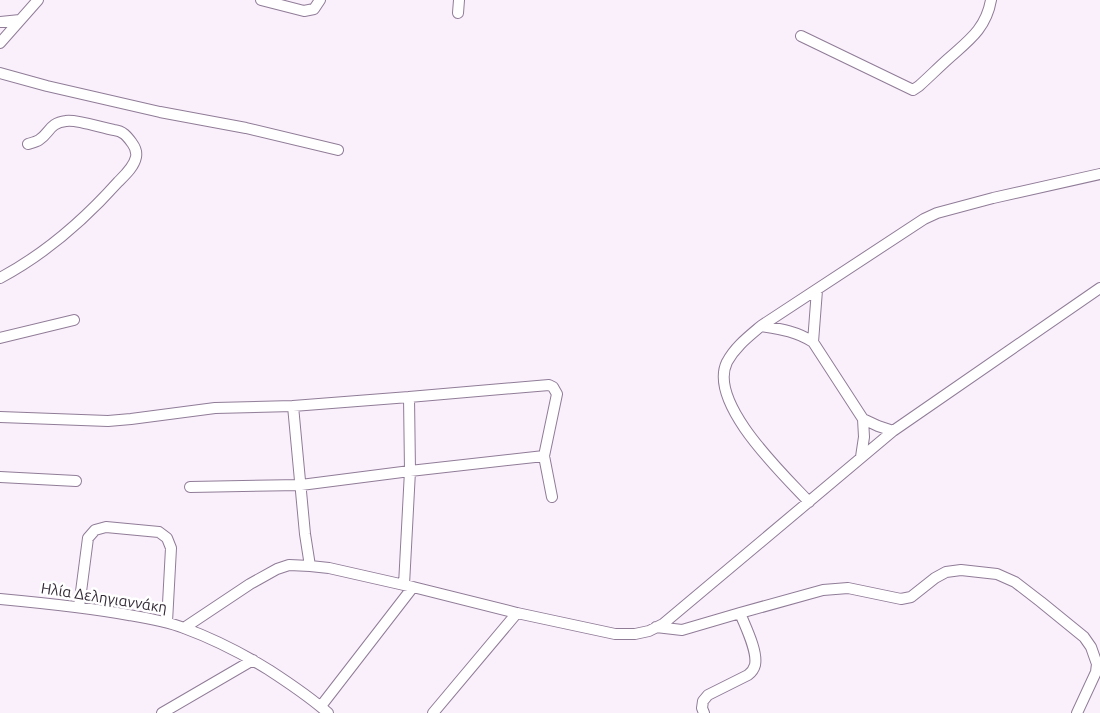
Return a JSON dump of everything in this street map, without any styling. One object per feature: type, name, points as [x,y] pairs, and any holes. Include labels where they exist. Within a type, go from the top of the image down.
[{"type":"street","points":[[0,43],[38,0]]},
{"type":"street","points":[[261,0],[304,11],[314,9],[320,0]]},
{"type":"street","points":[[458,13],[459,0]]},
{"type":"street","points":[[802,36],[913,90],[974,36],[985,20],[991,0]]},
{"type":"street","points":[[0,22],[20,20]]},
{"type":"street","points":[[0,72],[48,86],[160,112],[246,128],[338,150]]},
{"type":"street","points":[[0,278],[28,262],[69,230],[109,192],[131,168],[136,158],[136,150],[128,137],[121,131],[68,120],[57,123],[39,140],[28,144]]},
{"type":"street","points":[[809,502],[759,448],[745,429],[727,395],[724,378],[726,364],[741,342],[761,326],[924,219],[937,213],[993,198],[1100,174]]},
{"type":"street","points":[[184,628],[250,584],[276,569],[289,565],[329,568],[616,634],[635,634],[649,631],[663,624],[893,431],[1100,288]]},
{"type":"street","points":[[814,342],[817,290]]},
{"type":"street","points":[[0,338],[74,320]]},
{"type":"street","points":[[761,326],[803,335],[814,342],[863,419],[864,437],[861,457]]},
{"type":"street","points":[[0,417],[108,421],[131,420],[214,408],[293,406],[549,385],[553,387],[556,394],[544,456],[552,497]]},
{"type":"street","points":[[324,710],[408,586],[409,397]]},
{"type":"street","points":[[293,406],[305,534],[310,566]]},
{"type":"street","points":[[863,419],[893,431]]},
{"type":"street","points":[[190,488],[301,485],[544,456]]},
{"type":"street","points":[[0,477],[76,481]]},
{"type":"street","points":[[79,607],[88,538],[95,530],[106,527],[159,532],[167,538],[171,548],[167,622]]},
{"type":"street","points":[[656,627],[682,630],[823,590],[848,588],[902,599],[911,597],[935,578],[946,572],[961,570],[997,574],[1015,582],[1041,602],[1084,637],[1091,648],[1097,664],[1096,672],[1077,713]]},
{"type":"street","name":"Ηλία Δεληγιαννάκη","points":[[0,599],[94,608],[167,622],[221,644],[253,660],[286,681],[324,710]]},
{"type":"street","points":[[433,713],[517,612]]},
{"type":"street","points":[[704,713],[702,708],[703,701],[708,695],[748,675],[755,666],[754,651],[740,613]]},
{"type":"street","points":[[162,713],[253,660]]}]
